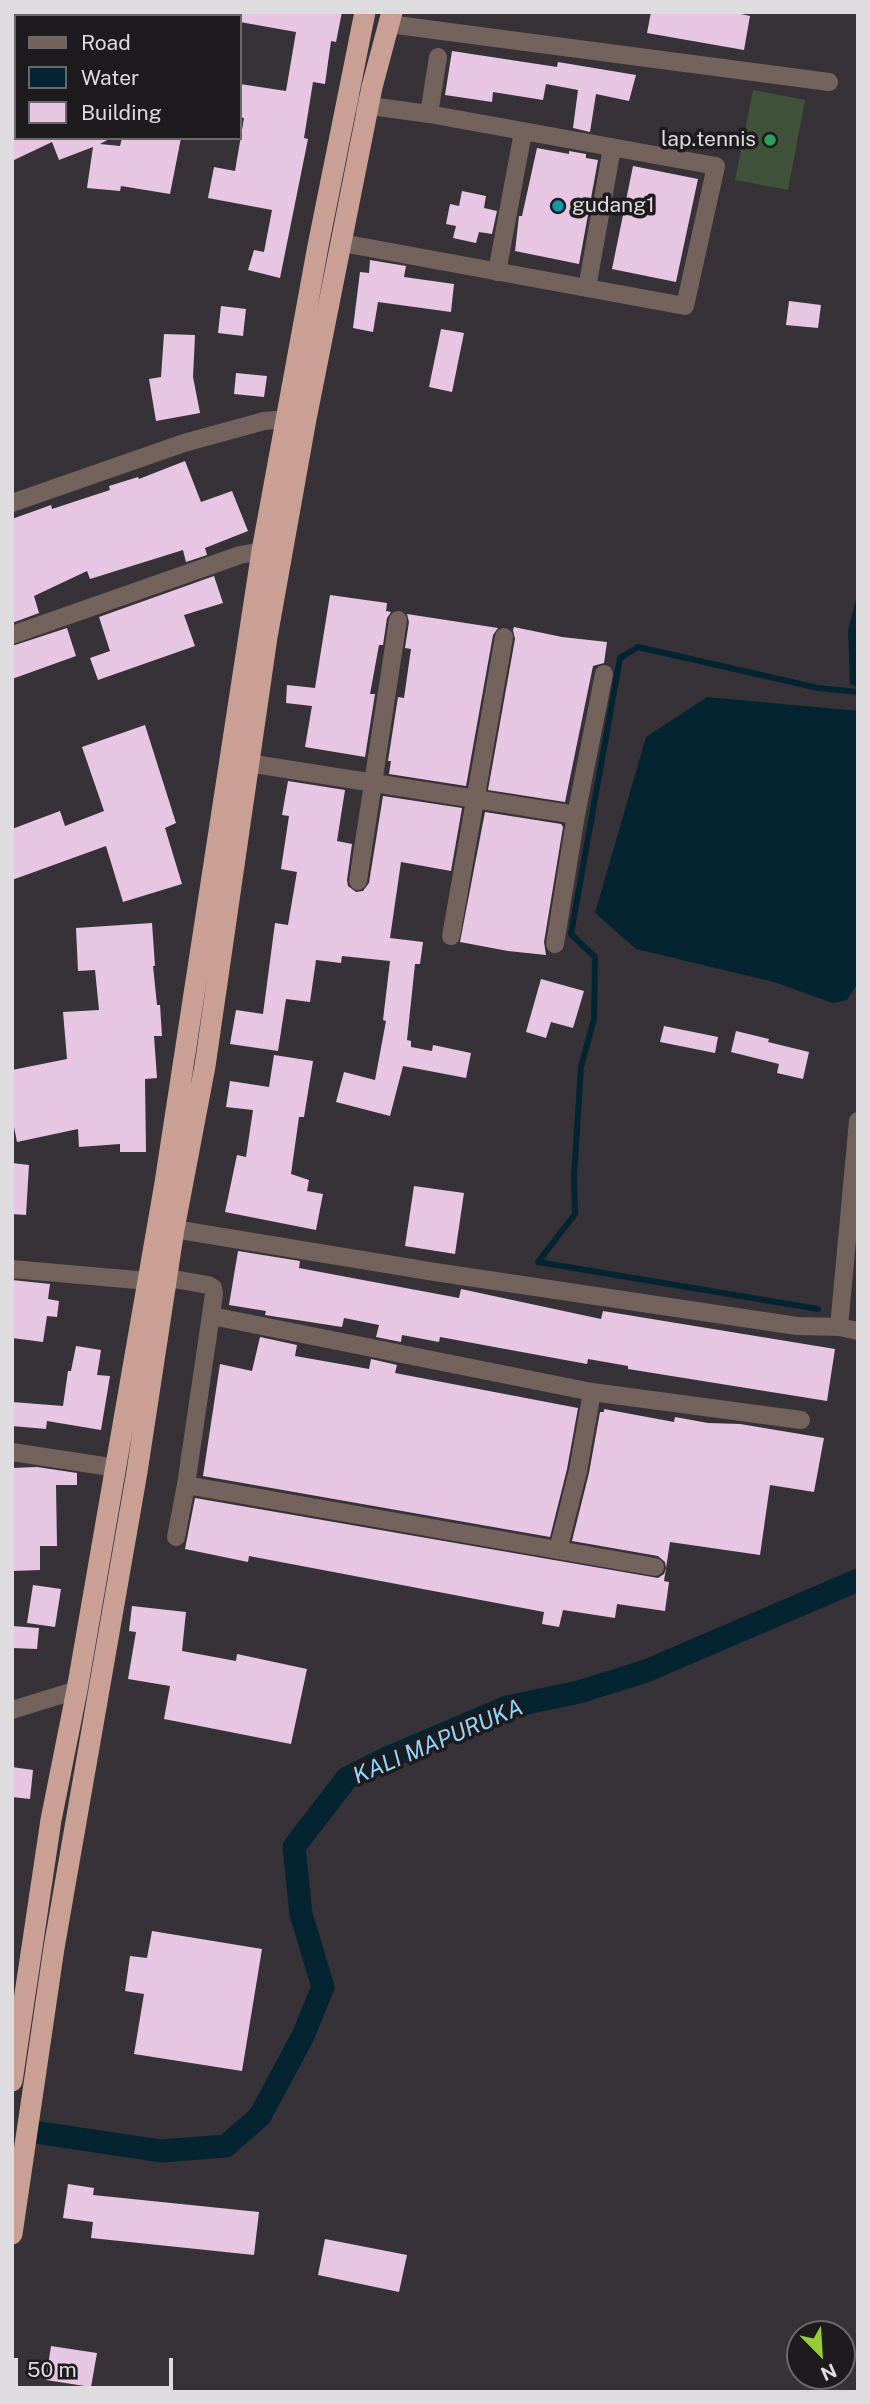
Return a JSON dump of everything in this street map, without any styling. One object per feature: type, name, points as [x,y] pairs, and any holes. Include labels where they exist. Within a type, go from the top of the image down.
[{"type":"highway","points":[[12,2081],[51,1820],[78,1690],[117,1468],[158,1280],[174,1230],[205,1066],[267,637],[306,419],[342,243],[358,104],[365,12]]},
{"type":"highway","points":[[12,2234],[54,1948],[97,1706],[158,1280],[167,1170],[262,551],[318,246],[358,104],[390,18]]},
{"type":"highway","points":[[33,1947],[54,1948]]},
{"type":"street","points":[[390,18],[829,82]]},
{"type":"street","points":[[429,114],[438,57]]},
{"type":"street","points":[[342,243],[685,306],[716,166],[429,114],[358,104]]},
{"type":"street","points":[[497,272],[523,132]]},
{"type":"street","points":[[587,288],[612,148]]},
{"type":"street","points":[[12,503],[162,450],[264,421],[287,419]]},
{"type":"street","points":[[12,635],[229,559],[262,551]]},
{"type":"street","points":[[358,881],[398,620]]},
{"type":"street","points":[[451,936],[503,637]]},
{"type":"street","points":[[555,944],[576,815],[604,674]]},
{"type":"street","points":[[248,763],[576,815]]},
{"type":"street","points":[[839,1327],[858,1121]]},
{"type":"street","points":[[174,1230],[797,1326],[839,1327],[858,1331]]},
{"type":"street","points":[[12,1269],[202,1283],[213,1288],[212,1316],[176,1537]]},
{"type":"street","points":[[212,1316],[592,1392],[802,1420]]},
{"type":"street","points":[[558,1550],[578,1471],[592,1392]]},
{"type":"street","points":[[12,1452],[117,1468]]},
{"type":"street","points":[[186,1485],[655,1567]]},
{"type":"street","points":[[12,1710],[78,1690]]},
{"type":"green space","name":"lap.tennis","points":[[753,90],[805,100],[788,190],[735,180]]},
{"type":"water","points":[[858,591],[858,687],[850,684],[848,631]]},
{"type":"water","points":[[707,697],[858,711],[858,983],[847,1000],[833,1003],[774,982],[636,949],[595,913],[646,737]]},
{"type":"building","points":[[342,12],[336,42],[331,41],[325,84],[313,82],[304,138],[308,139],[280,278],[248,270],[254,250],[264,252],[272,210],[208,198],[214,167],[235,171],[244,118],[242,84],[286,91],[296,32],[242,22],[242,14],[236,14]]},
{"type":"building","points":[[651,12],[732,12],[750,16],[744,50],[647,33]]},
{"type":"building","points":[[452,51],[557,67],[558,62],[636,75],[629,101],[596,94],[590,132],[573,128],[578,90],[546,84],[543,100],[493,92],[492,102],[445,95]]},
{"type":"building","points":[[12,138],[107,140],[100,144],[120,146],[122,140],[181,140],[170,194],[121,186],[120,191],[87,188],[93,147],[59,160],[52,142],[12,161]]},
{"type":"building","name":"gudang1","points":[[537,148],[586,154],[586,158],[598,160],[579,264],[515,251],[519,216],[522,216]]},
{"type":"building","name":"gudang1","points":[[633,166],[698,179],[676,282],[612,269]]},
{"type":"building","points":[[462,191],[486,196],[484,208],[497,211],[492,234],[479,232],[476,243],[453,238],[456,226],[446,224],[450,204],[459,206]]},
{"type":"building","points":[[370,260],[406,266],[404,277],[454,284],[451,312],[378,302],[373,332],[353,328],[360,272],[369,273]]},
{"type":"building","points":[[789,301],[821,305],[818,328],[786,325]]},
{"type":"building","points":[[221,306],[246,309],[243,336],[218,333]]},
{"type":"building","points":[[441,329],[464,333],[452,392],[429,387]]},
{"type":"building","points":[[164,334],[195,335],[193,377],[200,413],[156,421],[149,379],[161,377]]},
{"type":"building","points":[[236,373],[267,376],[264,397],[234,394]]},
{"type":"building","points":[[185,461],[201,502],[232,491],[248,531],[205,548],[207,555],[186,562],[183,550],[90,579],[87,571],[34,596],[39,613],[12,623],[12,519],[51,505],[52,509],[110,490],[109,486],[138,477],[139,479]]},
{"type":"building","points":[[214,576],[223,603],[184,615],[195,646],[98,680],[90,658],[110,651],[99,617]]},
{"type":"building","points":[[330,595],[387,603],[386,611],[391,612],[387,618],[383,645],[379,645],[370,694],[375,694],[365,757],[305,747],[312,706],[286,703],[287,685],[315,688]]},
{"type":"building","points":[[407,614],[498,628],[493,635],[466,786],[389,774],[391,761],[388,761],[398,697],[404,698],[411,649],[405,648],[409,622]]},
{"type":"building","points":[[514,627],[562,637],[607,642],[604,663],[593,666],[565,802],[488,790],[515,639]]},
{"type":"building","points":[[67,628],[76,656],[12,679],[12,646]]},
{"type":"building","points":[[145,725],[176,823],[165,828],[182,884],[123,902],[106,846],[12,880],[12,829],[60,811],[65,826],[104,811],[82,747]]},
{"type":"building","points":[[288,781],[345,790],[337,841],[352,844],[347,880],[348,886],[356,892],[363,891],[369,883],[383,796],[462,808],[451,871],[401,862],[390,938],[423,942],[420,964],[415,964],[407,1040],[411,1041],[411,1047],[432,1051],[433,1045],[471,1053],[466,1078],[403,1066],[390,1116],[336,1102],[344,1072],[375,1080],[386,1021],[383,1020],[390,961],[342,956],[341,963],[316,960],[310,1002],[286,999],[278,1051],[230,1044],[236,1010],[263,1014],[275,923],[288,925],[297,872],[281,869],[289,816],[282,815]]},
{"type":"building","points":[[485,812],[561,824],[563,827],[544,942],[546,955],[460,942]]},
{"type":"building","points":[[152,923],[153,966],[162,1036],[154,1036],[157,1078],[145,1079],[146,1152],[120,1152],[120,1144],[79,1147],[78,1129],[17,1142],[12,1117],[12,1070],[67,1059],[63,1012],[99,1010],[95,970],[78,971],[76,928]]},
{"type":"building","points":[[541,979],[584,991],[573,1028],[551,1022],[546,1038],[526,1032]]},
{"type":"building","points":[[664,1026],[718,1037],[715,1053],[660,1042]]},
{"type":"building","points":[[736,1031],[809,1052],[803,1079],[777,1073],[779,1064],[731,1052]]},
{"type":"building","points":[[274,1055],[313,1061],[304,1117],[299,1117],[291,1174],[309,1180],[307,1191],[323,1194],[316,1230],[225,1212],[237,1155],[246,1157],[253,1110],[226,1107],[230,1081],[269,1087]]},
{"type":"building","points":[[12,1163],[29,1165],[26,1215],[12,1214]]},
{"type":"building","points":[[414,1186],[464,1193],[455,1254],[405,1246]]},
{"type":"building","points":[[238,1251],[300,1261],[299,1268],[459,1298],[461,1289],[601,1319],[603,1311],[835,1349],[827,1401],[628,1369],[628,1366],[588,1359],[587,1364],[440,1337],[439,1342],[402,1335],[401,1342],[376,1337],[379,1325],[344,1318],[342,1327],[265,1315],[266,1311],[229,1305]]},
{"type":"building","points":[[12,1280],[50,1284],[48,1299],[59,1301],[57,1317],[47,1316],[43,1342],[12,1338]]},
{"type":"building","points":[[260,1337],[297,1345],[295,1356],[369,1369],[371,1359],[397,1365],[395,1373],[578,1408],[567,1469],[550,1537],[203,1476],[220,1364],[252,1371]]},
{"type":"building","points":[[76,1346],[101,1350],[97,1375],[110,1376],[101,1430],[47,1421],[46,1429],[12,1426],[12,1402],[63,1406],[68,1371],[71,1371]]},
{"type":"building","points":[[604,1409],[674,1422],[675,1417],[708,1423],[740,1424],[824,1438],[814,1492],[770,1485],[760,1555],[670,1542],[666,1568],[665,1562],[658,1556],[572,1541],[589,1473],[600,1412],[604,1412]]},
{"type":"building","points":[[37,1467],[77,1473],[77,1485],[56,1485],[57,1546],[40,1546],[40,1570],[12,1571],[12,1468]]},
{"type":"building","points":[[195,1498],[658,1578],[664,1574],[666,1568],[664,1581],[669,1582],[665,1611],[617,1604],[615,1618],[563,1610],[559,1627],[542,1624],[544,1612],[249,1556],[248,1562],[185,1549]]},
{"type":"building","points":[[33,1585],[61,1589],[55,1627],[27,1623]]},
{"type":"building","points":[[132,1606],[186,1612],[182,1651],[236,1661],[237,1654],[307,1669],[291,1744],[164,1719],[170,1686],[128,1679],[136,1632],[129,1631]]},
{"type":"building","points":[[12,1626],[39,1628],[37,1649],[12,1648]]},
{"type":"building","points":[[12,1767],[33,1770],[30,1799],[12,1797]]},
{"type":"building","points":[[152,1931],[262,1949],[242,2071],[134,2054],[144,1994],[125,1991],[130,1956],[147,1958]]},
{"type":"building","points":[[68,2184],[94,2188],[93,2195],[259,2212],[254,2255],[91,2238],[93,2222],[63,2218]]},
{"type":"building","points":[[325,2239],[407,2255],[399,2292],[318,2275]]},
{"type":"building","points":[[51,2346],[97,2353],[91,2387],[46,2380]]},
{"type":"waterway","points":[[818,1309],[538,1262],[575,1214],[574,1176],[581,1067],[594,1019],[595,957],[571,934],[620,658],[638,647],[818,688],[858,692]]},
{"type":"waterway","name":"KALI MAPURUKA","points":[[41,2133],[161,2151],[226,2146],[260,2116],[303,2036],[323,1987],[301,1914],[294,1847],[347,1778],[507,1707],[579,1692],[646,1671],[858,1580]]},
{"type":"place","name":"lap.tennis","points":[[770,140]]},
{"type":"place","name":"gudang1","points":[[558,206]]}]
